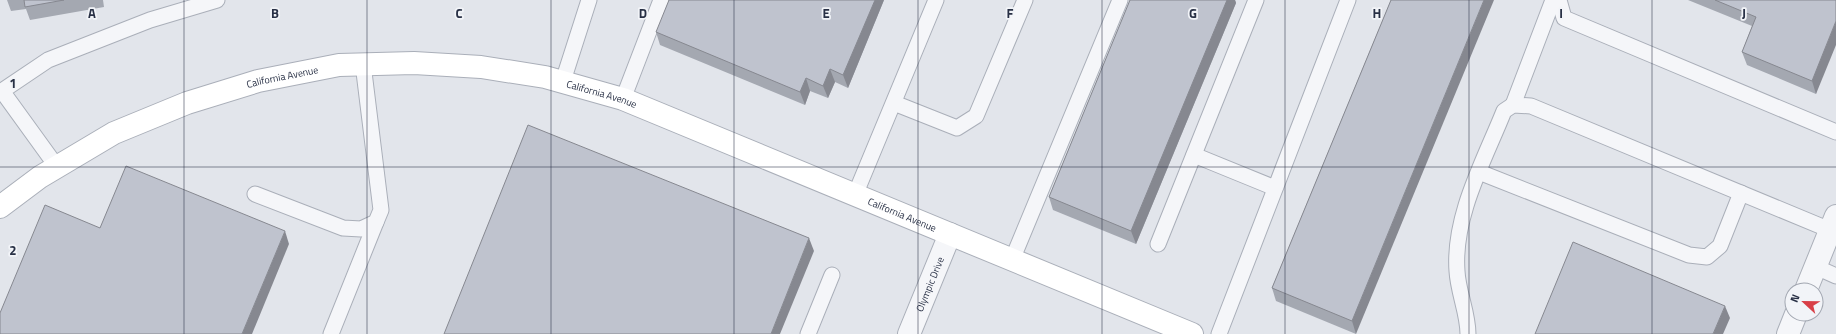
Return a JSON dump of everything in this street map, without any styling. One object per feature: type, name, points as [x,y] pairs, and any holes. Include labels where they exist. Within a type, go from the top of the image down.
[{"type":"main road","name":"California Avenue","points":[[0,207],[40,177],[114,133],[187,103],[258,81],[340,65],[414,63],[481,67],[563,81],[623,99],[1182,332]]},
{"type":"street","points":[[1809,282],[1833,223]]},
{"type":"street","name":"Olympic Drive","points":[[909,334],[950,234]]},
{"type":"street","points":[[1788,334],[1793,322]]},
{"type":"lane","points":[[57,166],[1,90],[48,60],[150,20],[217,0]]},
{"type":"lane","points":[[563,81],[589,0]]},
{"type":"lane","points":[[623,99],[661,0]]},
{"type":"lane","points":[[855,195],[936,0]]},
{"type":"lane","points":[[894,103],[957,128],[976,116],[1025,0]]},
{"type":"lane","points":[[1012,260],[1120,0]]},
{"type":"lane","points":[[1158,244],[1256,0]]},
{"type":"lane","points":[[1219,334],[1348,0]]},
{"type":"lane","points":[[1468,334],[1457,271],[1458,248],[1467,203],[1504,111],[1513,105],[1554,0]]},
{"type":"lane","points":[[1559,0],[1564,18],[1836,132]]},
{"type":"lane","points":[[331,334],[380,210],[363,64]]},
{"type":"lane","points":[[1513,105],[1531,106],[1741,193],[1833,223]]},
{"type":"lane","points":[[1194,155],[1275,188]]},
{"type":"lane","points":[[1479,172],[1689,255],[1707,257],[1720,246],[1741,193]]},
{"type":"lane","points":[[255,194],[343,228],[361,229],[376,222]]},
{"type":"lane","points":[[1816,267],[1836,276]]},
{"type":"lane","points":[[808,334],[832,275]]},
{"type":"building","points":[[24,0],[64,0],[25,7]]},
{"type":"building","points":[[669,0],[875,0],[843,75],[830,69],[823,86],[806,78],[800,92],[656,32]]},
{"type":"building","points":[[1130,0],[1227,0],[1131,231],[1049,197]]},
{"type":"building","points":[[1391,0],[1484,0],[1352,321],[1272,288]]},
{"type":"building","points":[[1715,0],[1836,0],[1836,21],[1812,81],[1742,52],[1756,17]]},
{"type":"building","points":[[528,125],[809,238],[771,334],[444,334]]},
{"type":"building","points":[[126,166],[285,231],[242,334],[0,334],[0,313],[45,205],[100,228]]},
{"type":"building","points":[[1573,242],[1725,306],[1713,334],[1535,334]]}]
